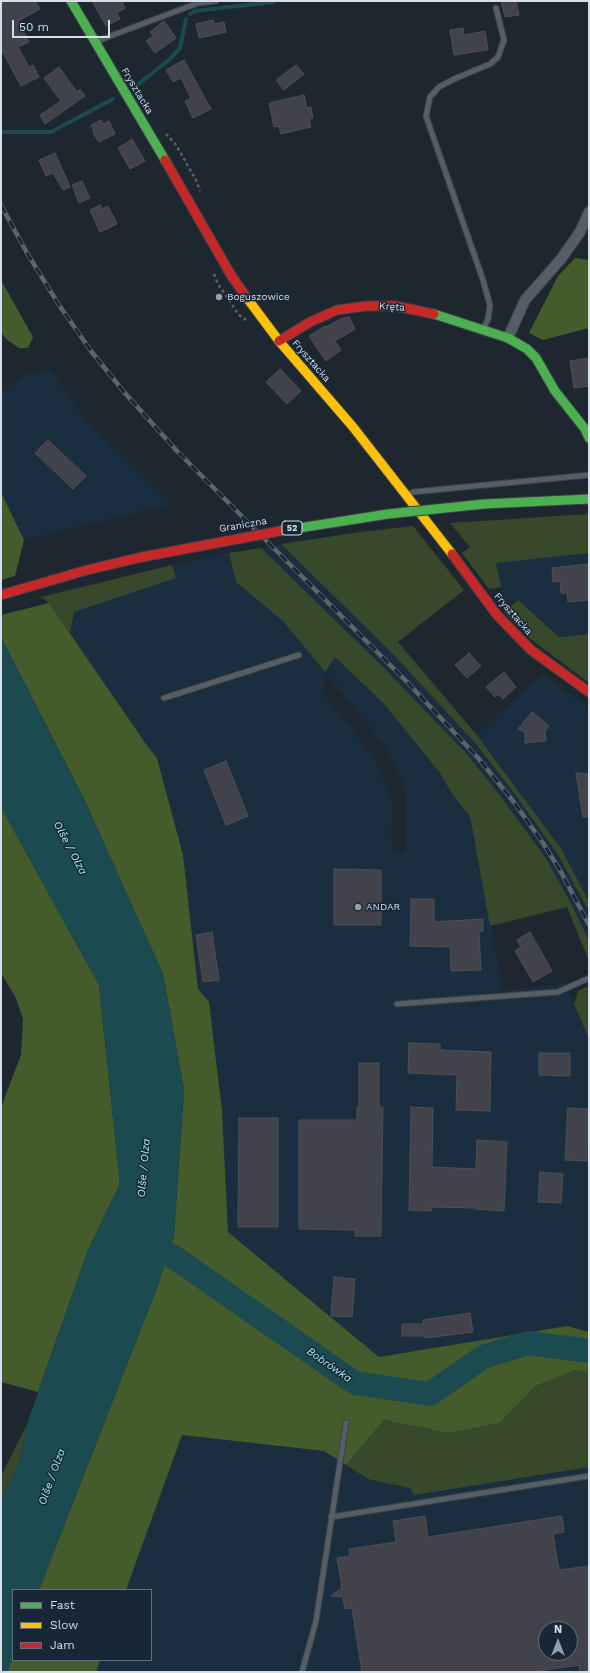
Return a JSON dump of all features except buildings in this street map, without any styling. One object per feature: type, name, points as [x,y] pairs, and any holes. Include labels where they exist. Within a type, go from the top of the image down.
[{"type":"main road","name":"Frysztacka","points":[[71,1],[192,204],[231,275],[279,340],[353,427],[497,615],[530,650],[589,692]]},
{"type":"main road","name":"Kręta","points":[[279,340],[310,322],[337,310],[366,306],[395,306],[426,312],[483,330],[508,338],[527,349],[536,358],[555,391],[585,429],[589,438]]},
{"type":"main road","name":"Graniczna","points":[[1,595],[87,570],[149,556],[199,545],[317,524],[388,514],[484,504],[589,499]]},
{"type":"street","points":[[508,338],[525,300],[561,259],[580,232],[589,212]]},
{"type":"lane","points":[[96,43],[105,38],[198,3],[216,1]]},
{"type":"lane","points":[[483,330],[488,319],[490,305],[483,280],[426,116],[430,97],[439,87],[490,64],[498,57],[504,40],[496,8]]},
{"type":"lane","points":[[407,496],[413,492],[589,475]]},
{"type":"lane","points":[[164,698],[299,655]]},
{"type":"lane","points":[[397,1004],[558,992],[589,978]]},
{"type":"lane","points":[[302,1672],[316,1621],[346,1423]]},
{"type":"lane","points":[[331,1517],[589,1476]]},
{"type":"path","points":[[162,130],[176,145],[196,180],[201,193]]},
{"type":"shaded area","points":[[51,370],[81,414],[172,504],[24,540],[1,492],[1,393],[27,374]]},
{"type":"shaded area","points":[[281,544],[395,656],[476,744],[511,789],[557,853],[586,905],[589,911],[589,941],[574,909],[547,860],[502,798],[466,754],[383,667],[261,548]]},
{"type":"shaded area","points":[[229,553],[236,582],[283,621],[325,671],[335,657],[385,705],[440,773],[452,794],[470,816],[503,991],[565,983],[589,1039],[589,1332],[566,1326],[379,1357],[228,1232],[222,1111],[209,1002],[198,989],[183,855],[157,758],[70,633],[74,612],[176,578],[172,565]],"holes":[[[325,672],[384,745],[399,773],[406,796],[406,853],[392,852],[391,797],[372,754],[323,693]]]},
{"type":"shaded area","points":[[589,553],[589,634],[559,637],[518,600],[503,601],[496,563]]},
{"type":"shaded area","points":[[543,674],[584,704],[589,713],[589,902],[562,850],[476,734]]},
{"type":"shaded area","points":[[589,1405],[589,1672],[96,1672],[100,1661],[152,1661],[152,1589],[126,1589],[182,1435],[324,1451],[368,1479]]},
{"type":"green space","points":[[575,258],[589,260],[589,328],[543,340],[529,333],[558,276]]},
{"type":"green space","points":[[1,280],[33,337],[28,348],[19,348],[6,339],[1,332]]},
{"type":"green space","points":[[1,492],[24,540],[15,576],[1,580]]},
{"type":"green space","points":[[589,514],[589,553],[496,563],[501,587],[489,589],[462,553],[470,547],[450,523]]},
{"type":"green space","points":[[413,526],[464,590],[398,642],[476,734],[562,850],[589,902],[589,911],[557,853],[511,789],[476,744],[395,656],[281,544],[360,532]]},
{"type":"green space","points":[[261,548],[383,667],[466,753],[502,798],[547,860],[574,909],[589,941],[589,961],[567,907],[490,926],[470,816],[452,794],[440,773],[385,705],[335,657],[325,672],[283,621],[236,582],[229,553]]},
{"type":"green space","points":[[172,565],[176,578],[74,612],[70,633],[49,603],[41,597]]},
{"type":"green space","points":[[518,600],[559,637],[589,634],[589,683],[529,638],[504,612]]},
{"type":"green space","points":[[49,603],[157,758],[183,855],[198,989],[209,1002],[222,1111],[228,1232],[379,1357],[567,1326],[589,1332],[589,1372],[575,1370],[536,1386],[499,1423],[449,1433],[384,1420],[346,1465],[324,1451],[182,1435],[126,1589],[39,1589],[158,1285],[174,1235],[184,1090],[163,974],[84,799],[1,637],[1,615]]},
{"type":"green space","points":[[1,807],[99,985],[120,1184],[88,1250],[38,1392],[1,1382],[1,1107],[21,1055],[23,1019],[15,996],[1,973]]},
{"type":"green space","points":[[589,986],[589,1039],[574,1004],[578,991]]},
{"type":"green space","points":[[575,1370],[589,1372],[589,1467],[414,1495],[410,1488],[368,1479],[346,1465],[384,1420],[449,1433],[498,1423],[536,1386]]},
{"type":"green space","points":[[27,1424],[20,1460],[1,1499],[1,1476]]},
{"type":"green space","points":[[12,1660],[12,1661],[100,1661],[96,1672],[7,1672]]},
{"type":"water","name":"Olše / Olza","points":[[1,637],[84,799],[163,974],[184,1090],[174,1235],[158,1285],[39,1589],[12,1589],[12,1660],[7,1672],[1,1672],[1,1499],[20,1460],[27,1424],[88,1250],[120,1184],[99,985],[1,807]]},
{"type":"waterway","points":[[190,14],[195,11],[273,2]]},
{"type":"waterway","points":[[136,86],[171,58],[180,48],[186,19]]},
{"type":"waterway","points":[[1,132],[51,132],[113,99]]},
{"type":"waterway","name":"Bobrówka","points":[[138,1239],[175,1258],[355,1383],[430,1394],[483,1357],[528,1343],[589,1351]]},
{"type":"railway","points":[[1,205],[27,253],[59,305],[91,351],[124,392],[177,451],[409,684],[479,759],[513,801],[543,843],[561,872],[589,925]]},
{"type":"traffic: fast","points":[[71,1],[165,160]]},
{"type":"traffic: fast","points":[[434,314],[508,338],[527,349],[536,358],[555,391],[585,429],[589,438]]},
{"type":"traffic: fast","points":[[280,531],[388,514],[484,504],[589,499]]},
{"type":"traffic: slow","points":[[247,298],[279,341],[353,427],[452,554]]},
{"type":"traffic: jam","points":[[165,160],[231,275],[247,298]]},
{"type":"traffic: jam","points":[[279,341],[310,322],[337,310],[366,306],[395,306],[434,314]]},
{"type":"traffic: jam","points":[[1,595],[87,570],[142,557],[280,531]]},
{"type":"traffic: jam","points":[[452,554],[497,615],[531,650],[589,692]]},
{"type":"place","name":"Boguszowice","points":[[219,297]]},
{"type":"place","name":"ANDAR","points":[[358,907]]}]
